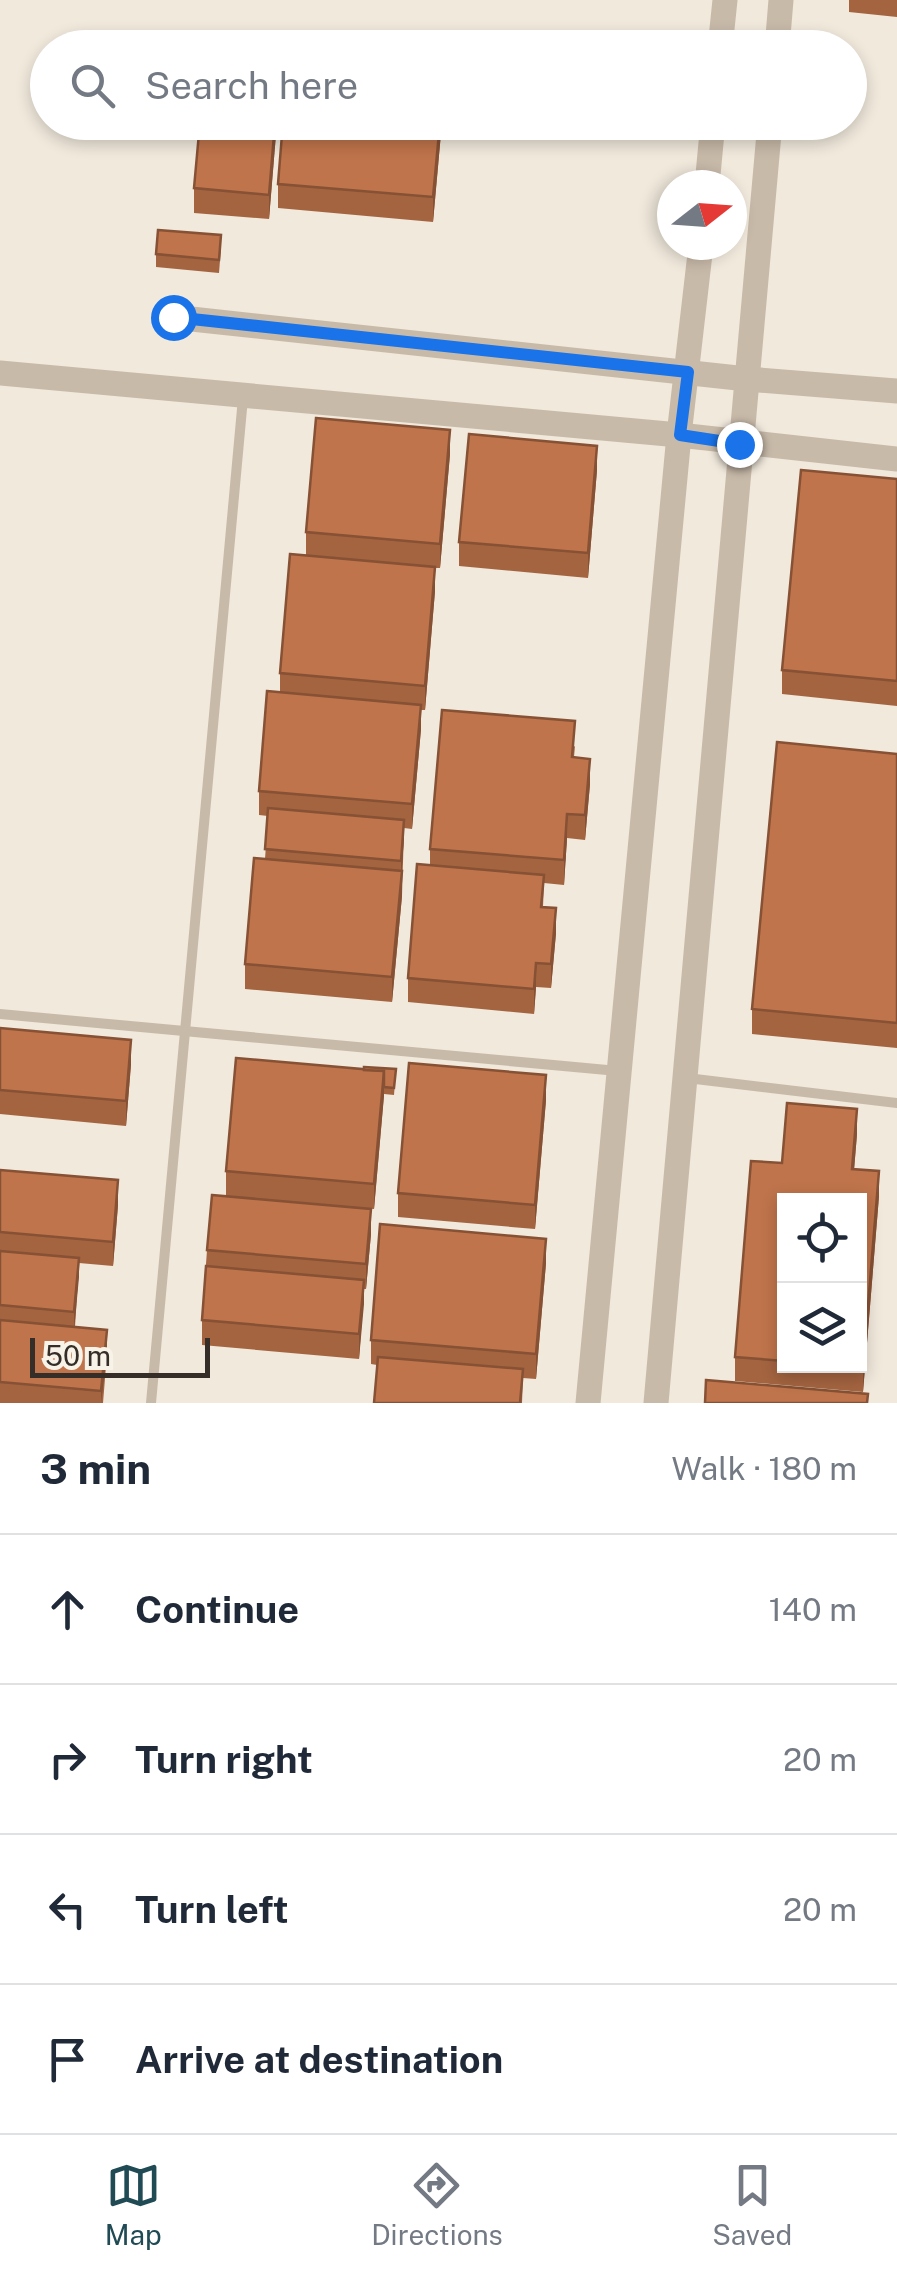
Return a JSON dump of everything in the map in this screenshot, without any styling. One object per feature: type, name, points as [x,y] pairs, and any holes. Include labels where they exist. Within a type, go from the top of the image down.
[{"type":"street","points":[[722,30],[725,0]]},
{"type":"street","points":[[778,30],[781,0]]},
{"type":"street","points":[[708,170],[711,140]]},
{"type":"street","points":[[656,1403],[768,140]]},
{"type":"street","points":[[588,1403],[699,260]]},
{"type":"street","points":[[173,317],[746,379],[897,390]]},
{"type":"street","points":[[0,374],[680,435],[897,459]]},
{"type":"lane","points":[[152,1403],[244,395]]},
{"type":"lane","points":[[0,1014],[619,1072]]},
{"type":"lane","points":[[687,1078],[897,1102]]},
{"type":"building","points":[[198,140],[274,140],[269,195],[194,188]]},
{"type":"building","points":[[282,140],[438,140],[433,197],[278,184]]},
{"type":"building","points":[[158,230],[221,235],[219,260],[156,254]]},
{"type":"building","points":[[316,418],[450,430],[440,544],[306,532]]},
{"type":"building","points":[[469,434],[597,446],[588,553],[459,542]]},
{"type":"building","points":[[801,470],[897,479],[897,681],[782,670]]},
{"type":"building","points":[[290,554],[435,567],[425,686],[280,673]]},
{"type":"building","points":[[267,691],[421,705],[412,804],[259,791]]},
{"type":"building","points":[[442,710],[575,721],[572,757],[590,759],[585,815],[567,814],[564,860],[430,849]]},
{"type":"building","points":[[777,742],[897,754],[897,1023],[752,1009]]},
{"type":"building","points":[[268,808],[404,820],[401,861],[265,849]]},
{"type":"building","points":[[254,858],[402,871],[392,977],[245,964]]},
{"type":"building","points":[[417,864],[544,875],[541,907],[556,908],[551,964],[536,963],[534,989],[408,978]]},
{"type":"building","points":[[0,1028],[131,1040],[126,1101],[0,1090]]},
{"type":"building","points":[[236,1058],[384,1071],[374,1184],[226,1171]]},
{"type":"building","points":[[409,1063],[546,1075],[535,1205],[398,1193]]},
{"type":"building","points":[[364,1067],[396,1069],[394,1088],[384,1087],[384,1071]]},
{"type":"building","points":[[787,1103],[857,1109],[852,1169],[879,1171],[867,1318],[867,1193],[777,1193],[777,1360],[735,1357],[751,1161],[782,1163]]},
{"type":"building","points":[[0,1170],[118,1180],[113,1242],[0,1232]]},
{"type":"building","points":[[212,1195],[371,1209],[366,1264],[207,1250]]},
{"type":"building","points":[[380,1224],[546,1239],[536,1354],[371,1340]]},
{"type":"building","points":[[0,1251],[79,1258],[74,1312],[0,1305]]},
{"type":"building","points":[[206,1266],[364,1280],[359,1334],[202,1320]]},
{"type":"building","points":[[0,1320],[107,1330],[101,1391],[0,1382]]},
{"type":"building","points":[[378,1357],[523,1369],[520,1403],[374,1403]]},
{"type":"building","points":[[706,1380],[868,1394],[867,1403],[705,1403]]},
{"type":"route","points":[[173,317],[688,372],[680,435],[739,444]]}]
